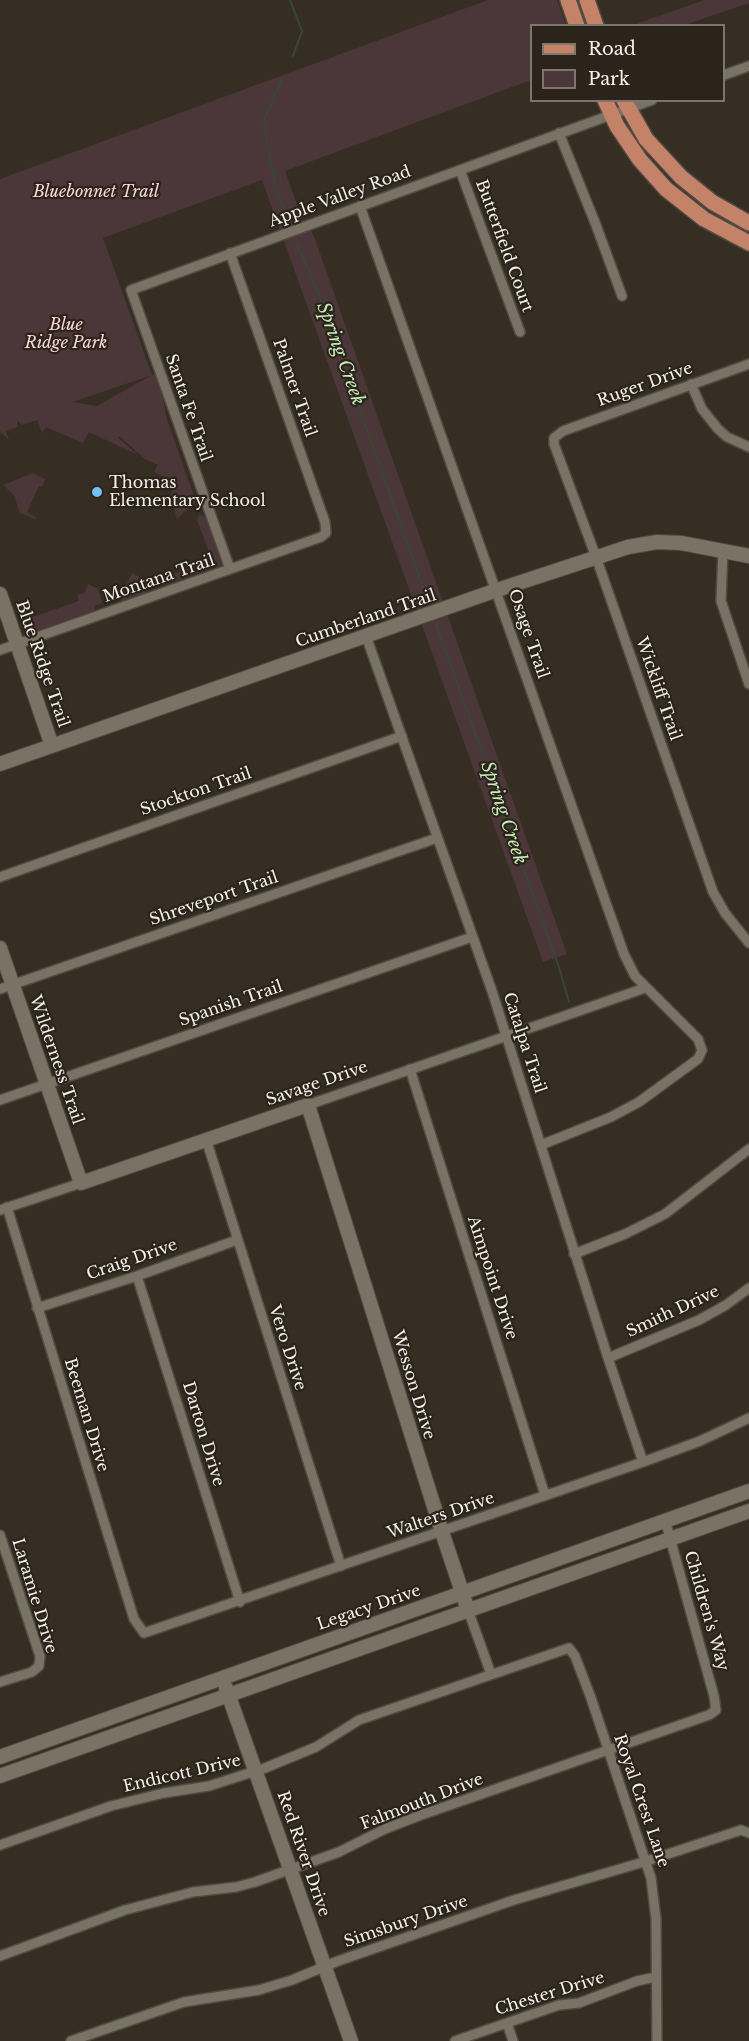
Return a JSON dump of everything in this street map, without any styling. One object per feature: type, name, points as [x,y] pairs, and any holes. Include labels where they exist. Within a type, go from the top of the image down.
[{"type":"main road","points":[[568,0],[576,24]]},
{"type":"main road","points":[[587,0],[595,24]]},
{"type":"main road","points":[[626,105],[646,139],[664,161],[696,190],[728,213],[749,223]]},
{"type":"main road","points":[[608,108],[628,144],[653,175],[685,206],[720,229],[749,243]]},
{"type":"main road","points":[[720,229],[728,213]]},
{"type":"street","points":[[725,75],[748,70]]},
{"type":"street","name":"Apple Valley Road","points":[[131,290],[559,134],[608,108],[642,102]]},
{"type":"street","points":[[559,134],[622,296]]},
{"type":"street","name":"Butterfield Court","points":[[460,170],[520,332]]},
{"type":"street","name":"Osage Trail","points":[[360,206],[624,954],[635,976],[698,1039],[702,1050],[698,1059],[632,1106],[591,1126],[541,1145]]},
{"type":"street","name":"Palmer Trail","points":[[230,253],[325,522],[326,533]]},
{"type":"street","name":"Santa Fe Trail","points":[[131,290],[230,569]]},
{"type":"street","name":"Ruger Drive","points":[[554,438],[563,431],[749,364]]},
{"type":"street","points":[[690,384],[702,409],[714,424],[727,436],[749,447]]},
{"type":"street","name":"Wickliff Trail","points":[[554,438],[554,449],[596,557],[713,892],[725,913],[745,931],[749,943]]},
{"type":"street","name":"Montana Trail","points":[[0,650],[326,533]]},
{"type":"street","name":"Cumberland Trail","points":[[0,764],[497,590],[628,547],[657,542],[692,544],[749,556]]},
{"type":"street","points":[[723,550],[722,601],[749,684]]},
{"type":"street","name":"Blue Ridge Trail","points":[[0,594],[52,746]]},
{"type":"street","name":"Catalpa Trail","points":[[366,636],[506,1036],[574,1254],[643,1462]]},
{"type":"street","name":"Stockton Trail","points":[[0,877],[402,736]]},
{"type":"street","name":"Shreveport Trail","points":[[7,987],[437,838]]},
{"type":"street","name":"Spanish Trail","points":[[0,1100],[472,937]]},
{"type":"street","name":"Wilderness Trail","points":[[0,948],[7,987],[47,1084],[81,1183]]},
{"type":"street","name":"Savage Drive","points":[[4,1208],[645,988]]},
{"type":"street","name":"Aimpoint Drive","points":[[410,1069],[545,1495]]},
{"type":"street","name":"Wesson Drive","points":[[308,1105],[442,1532],[491,1674]]},
{"type":"street","name":"Vero Drive","points":[[206,1139],[341,1566]]},
{"type":"street","points":[[574,1254],[625,1234],[665,1214],[749,1149]]},
{"type":"street","name":"Beeman Drive","points":[[4,1208],[134,1619],[141,1631]]},
{"type":"street","name":"Craig Drive","points":[[37,1308],[137,1276],[237,1240]]},
{"type":"street","name":"Darton Drive","points":[[137,1276],[240,1602]]},
{"type":"street","name":"Smith Drive","points":[[608,1358],[699,1320],[726,1305],[749,1288]]},
{"type":"street","name":"Walters Drive","points":[[141,1631],[149,1633],[643,1462],[700,1441],[749,1418]]},
{"type":"street","name":"Legacy Drive","points":[[0,1757],[749,1491]]},
{"type":"street","name":"Legacy Drive","points":[[0,1776],[749,1511]]},
{"type":"street","name":"Children's Way","points":[[665,1520],[716,1710]]},
{"type":"street","name":"Laramie Drive","points":[[0,1535],[40,1656],[39,1666],[32,1672],[0,1682]]},
{"type":"street","name":"Endicott Drive","points":[[0,1845],[111,1806],[164,1793],[209,1786],[257,1771],[297,1756],[359,1720],[569,1648]]},
{"type":"street","name":"Royal Crest Lane","points":[[569,1648],[575,1656],[591,1698],[651,1878],[656,1919],[657,2041]]},
{"type":"street","name":"Red River Drive","points":[[223,1677],[351,2041]]},
{"type":"street","name":"Falmouth Drive","points":[[0,1956],[125,1910],[193,1892],[236,1887],[291,1870],[339,1852],[403,1822],[709,1715],[716,1710]]},
{"type":"street","name":"Simsbury Drive","points":[[71,2041],[184,2002],[260,1990],[514,1900],[647,1861],[741,1830],[749,1833]]},
{"type":"street","name":"Chester Drive","points":[[455,2041],[559,2005],[579,2002],[637,1981],[656,1977]]},
{"type":"street","points":[[507,2023],[513,2041]]},
{"type":"green space","points":[[488,0],[557,0],[566,24],[530,24],[530,80],[285,171],[306,230],[312,232],[316,242],[567,954],[543,962],[262,180],[103,238],[152,375],[155,374],[165,413],[196,502],[177,519],[170,497],[175,482],[154,472],[158,465],[145,459],[119,436],[118,438],[138,455],[89,432],[83,443],[46,427],[42,433],[37,420],[22,425],[17,421],[17,427],[6,431],[9,440],[0,432],[0,179]],"holes":[[[150,376],[97,406],[73,402]]]},
{"type":"green space","points":[[704,0],[749,0],[749,3],[688,24],[636,24]]},
{"type":"green space","points":[[33,473],[45,479],[42,487],[39,486],[27,512],[37,518],[35,519],[20,513],[14,495],[3,485]]},
{"type":"green space","points":[[199,515],[204,516],[207,521],[221,565],[161,586],[156,572],[160,579],[212,560],[197,520]]},
{"type":"green space","points":[[132,573],[146,580],[149,589],[145,593],[121,601],[120,598]]},
{"type":"green space","points":[[88,584],[98,589],[102,603],[94,606],[95,610],[28,634],[18,606],[19,602],[23,601],[30,618],[79,601],[77,595],[85,593]]},
{"type":"waterway","name":"Spring Creek","points":[[290,0],[302,31],[293,56]]},
{"type":"waterway","name":"Spring Creek","points":[[282,79],[264,120],[277,190],[287,219]]},
{"type":"waterway","name":"Spring Creek","points":[[297,244],[318,292],[428,601]]},
{"type":"waterway","name":"Spring Creek","points":[[436,624],[559,967],[569,1002]]},
{"type":"place","name":"Thomas Elementary School","points":[[97,492]]},
{"type":"park label","name":"Bluebonnet Trail","points":[[96,192]]},
{"type":"park label","name":"Blue Ridge Park","points":[[66,334]]}]
